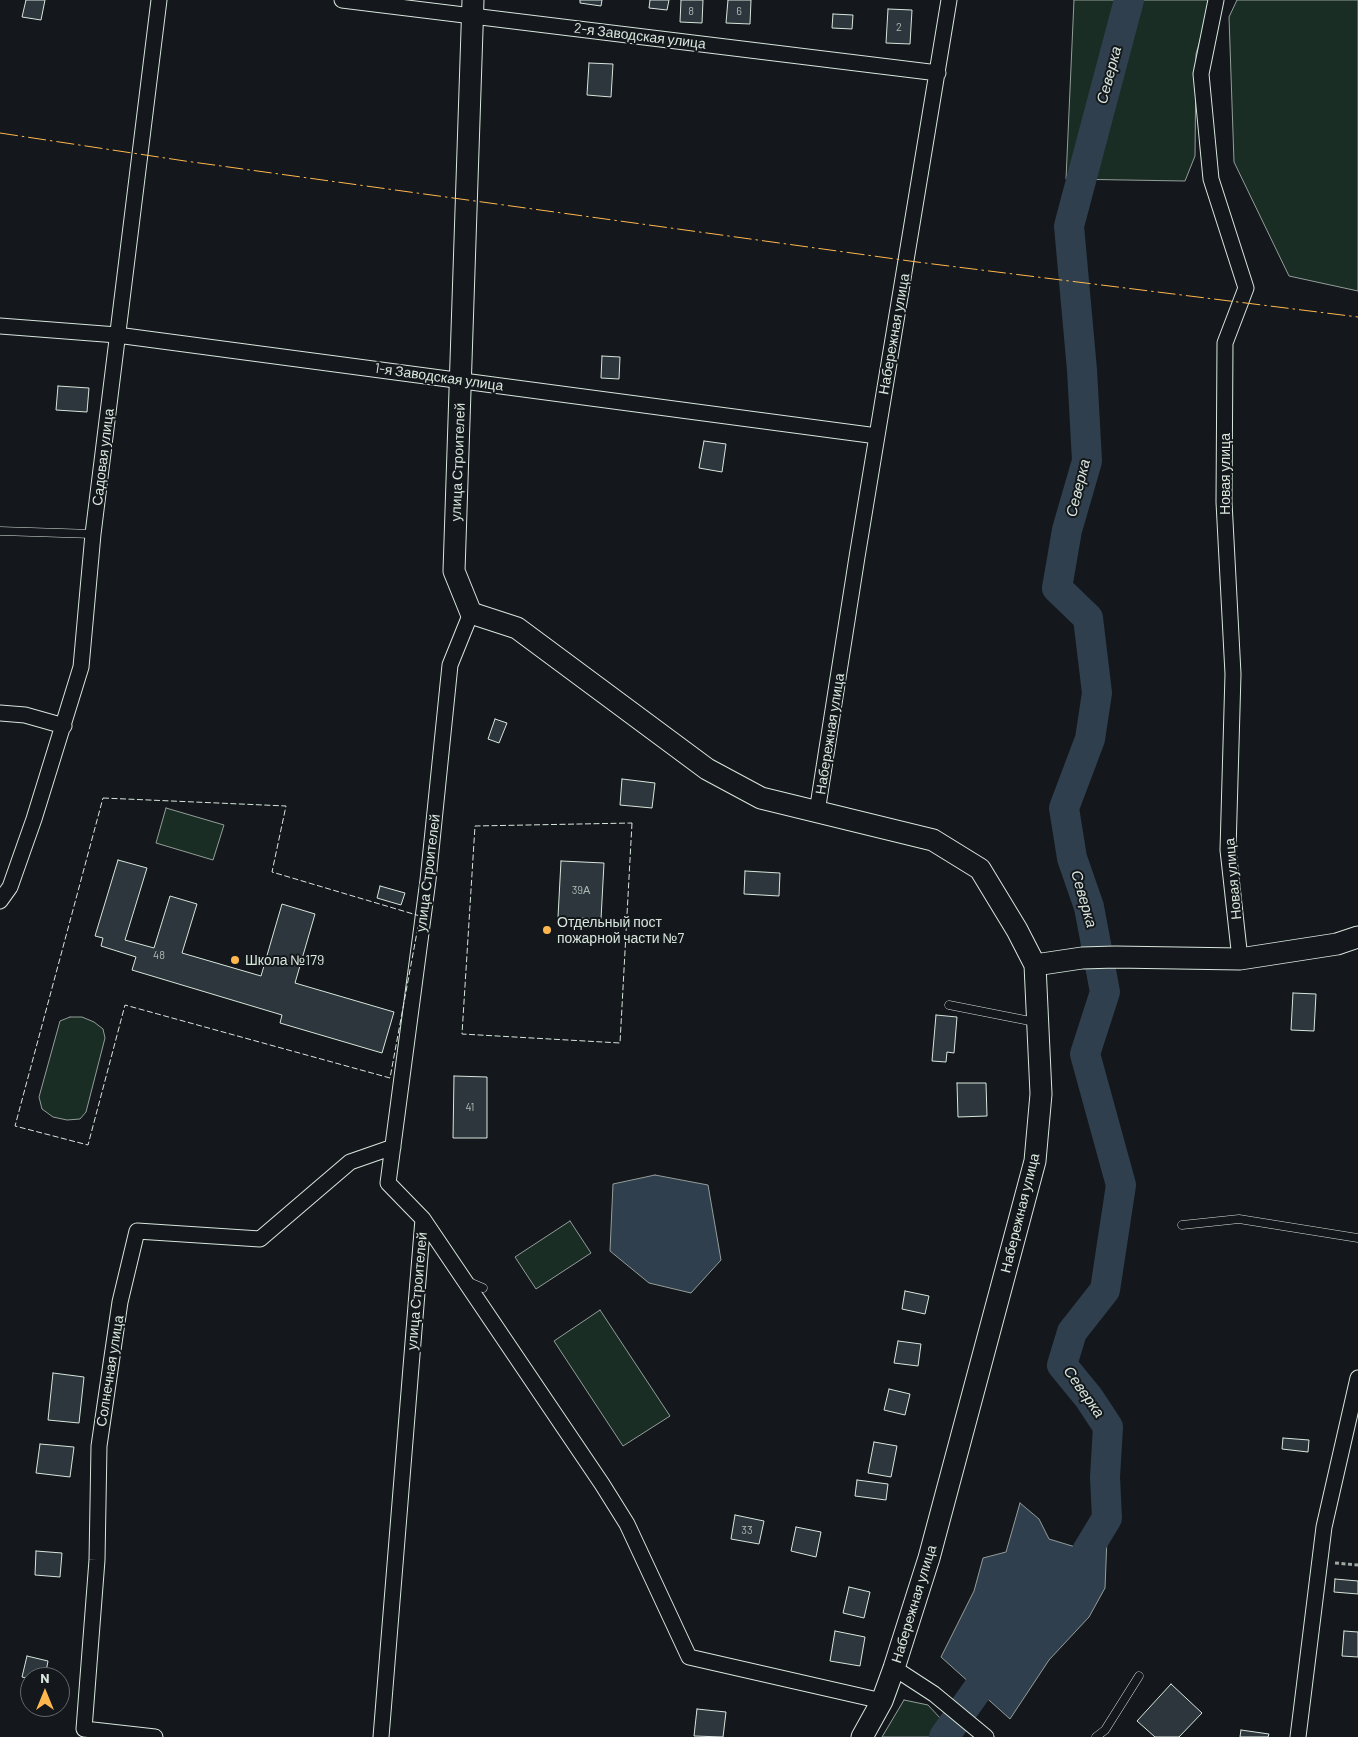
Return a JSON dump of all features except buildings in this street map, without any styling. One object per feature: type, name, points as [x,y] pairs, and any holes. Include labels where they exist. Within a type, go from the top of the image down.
[{"type":"street","name":"Садовая улица","points":[[0,901],[10,887],[64,726],[81,667],[117,335],[159,0]]},
{"type":"street","name":"2-я Заводская улица","points":[[342,0],[472,8],[938,73]]},
{"type":"street","name":"Набережная улица","points":[[862,1737],[882,1701],[929,1558],[1035,1160],[1041,1094],[1035,965],[1017,930],[980,869],[933,840],[818,812],[877,436],[949,0]]},
{"type":"street","name":"Новая улица","points":[[1216,0],[1201,74],[1211,179],[1246,288],[1225,343],[1224,492],[1233,674],[1228,850],[1240,959]]},
{"type":"street","name":"улица Строителей","points":[[381,1737],[423,1219],[388,1183],[428,880],[450,665],[471,612],[454,571],[472,8]]},
{"type":"street","name":"1-я Заводская улица","points":[[0,326],[117,335],[877,436]]},
{"type":"street","points":[[471,612],[517,628],[707,769],[761,798],[818,812]]},
{"type":"street","points":[[0,713],[25,715],[64,726]]},
{"type":"street","points":[[1035,965],[1082,958],[1115,957],[1240,959],[1337,944],[1358,937]]},
{"type":"street","name":"Солнечная улица","points":[[155,1737],[84,1729],[97,1560],[99,1446],[120,1302],[137,1231],[260,1239],[350,1162],[393,1147]]},
{"type":"street","points":[[423,1219],[463,1280],[606,1481],[689,1658],[882,1701]]},
{"type":"street","points":[[1298,1737],[1324,1527],[1358,1378]]},
{"type":"street","points":[[894,1668],[934,1694],[986,1736]]},
{"type":"lane","points":[[0,531],[94,534]]},
{"type":"lane","points":[[949,1005],[1038,1023]]},
{"type":"lane","points":[[1182,1225],[1239,1219],[1358,1238]]},
{"type":"lane","points":[[463,1280],[483,1288]]},
{"type":"lane","points":[[1096,1737],[1105,1730],[1138,1676]]},
{"type":"path","points":[[1320,1561],[1358,1565]]},
{"type":"green space","points":[[1074,0],[1212,0],[1196,54],[1195,156],[1185,181],[1066,179]]},
{"type":"green space","points":[[1237,0],[1358,0],[1358,291],[1289,276],[1234,162],[1229,17]]},
{"type":"green space","points":[[166,808],[224,825],[213,860],[156,843]]},
{"type":"green space","points":[[70,1017],[82,1017],[94,1022],[103,1029],[105,1038],[86,1112],[80,1119],[67,1120],[53,1117],[42,1109],[39,1097],[60,1021]]},
{"type":"green space","points":[[570,1221],[591,1253],[536,1289],[515,1257]]},
{"type":"green space","points":[[600,1310],[670,1416],[623,1446],[554,1341]]},
{"type":"green space","points":[[904,1700],[928,1705],[941,1719],[930,1737],[882,1737]]},
{"type":"water","points":[[655,1175],[708,1185],[721,1260],[691,1293],[649,1283],[610,1251],[613,1184]]},
{"type":"water","points":[[1020,1503],[1039,1519],[1049,1539],[1082,1549],[1108,1513],[1105,1588],[1089,1617],[1049,1660],[1010,1719],[941,1657],[974,1591],[983,1558],[1006,1552]]},
{"type":"waterway","name":"Северка","points":[[1087,1551],[1107,1518],[1105,1477],[1108,1427],[1089,1398],[1062,1365],[1072,1332],[1105,1290],[1121,1185],[1085,1054],[1105,992],[1089,907],[1072,858],[1064,808],[1090,739],[1097,693],[1088,618],[1057,588],[1067,530],[1087,461],[1082,370],[1069,226],[1129,0]]},
{"type":"waterway","name":"Северка","points":[[944,1737],[982,1683],[1005,1659]]},
{"type":"fence","points":[[103,798],[286,806],[272,872],[420,916],[390,1078],[125,1005],[88,1145],[15,1126],[103,798]]},
{"type":"fence","points":[[632,823],[620,1043],[462,1034],[475,826],[632,823]]},
{"type":"power","points":[[0,133],[185,161],[917,262],[1358,317]]},
{"type":"place","name":"Отдельный пост пожарной части №7","points":[[547,930]]},
{"type":"place","name":"Школа №179","points":[[235,960]]}]
